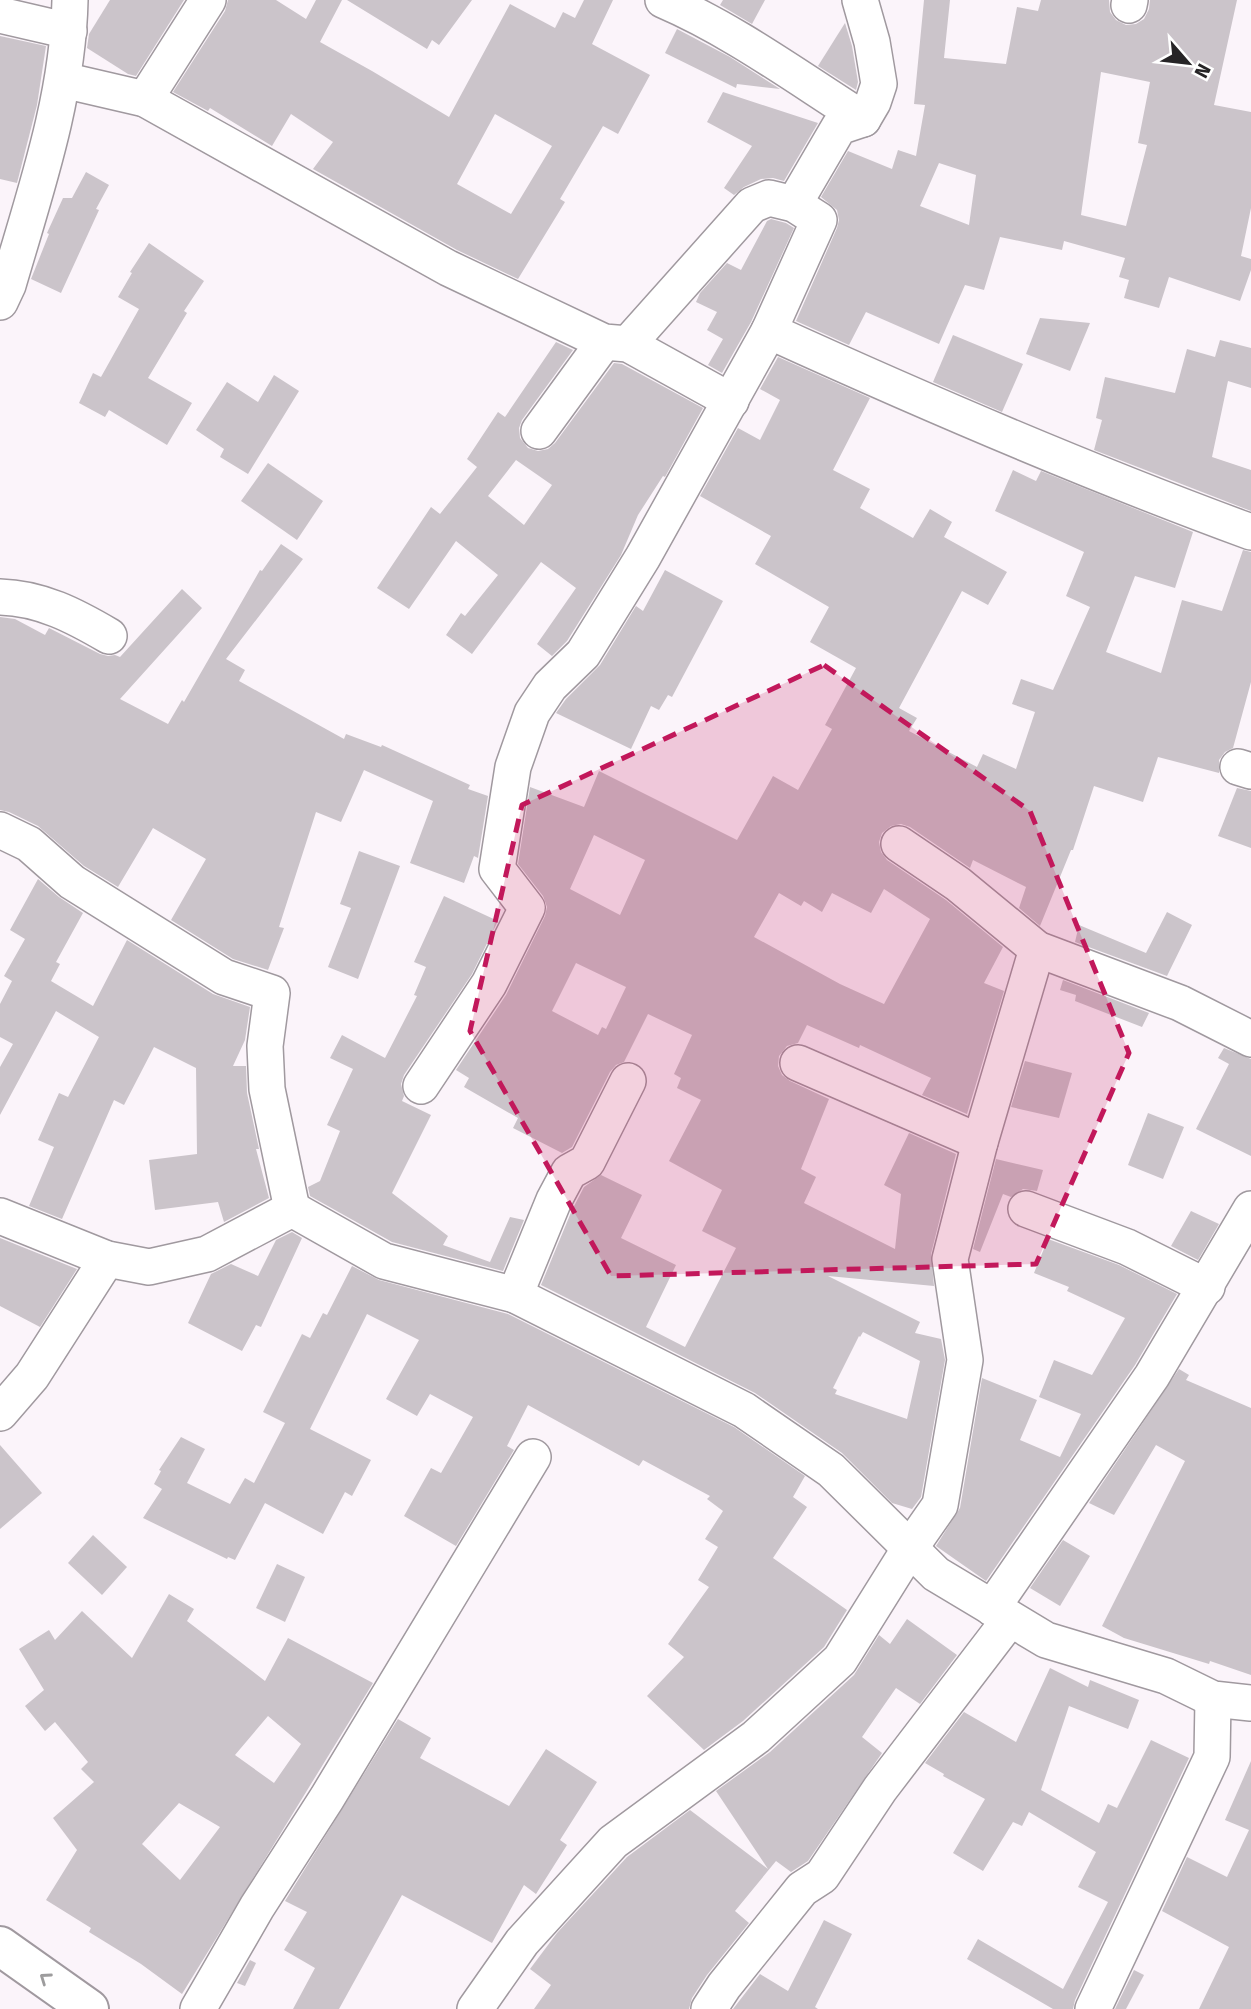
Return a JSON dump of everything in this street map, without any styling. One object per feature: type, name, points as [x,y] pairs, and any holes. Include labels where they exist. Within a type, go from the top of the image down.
[{"type":"main road","points":[[0,1946],[89,2009]]},
{"type":"street","points":[[145,99],[208,0]]},
{"type":"street","points":[[794,204],[839,127],[863,119],[879,84],[872,41],[860,0]]},
{"type":"street","points":[[676,3],[863,119]]},
{"type":"street","points":[[0,15],[70,16],[63,80],[46,157],[8,285],[0,302]]},
{"type":"street","points":[[63,80],[145,99],[448,268],[616,343],[730,401]]},
{"type":"street","points":[[421,1086],[489,984],[527,908],[498,869],[513,767],[532,713],[550,685],[583,654],[643,557],[769,331],[819,219],[794,204],[769,198],[752,205],[616,343],[539,431]]},
{"type":"street","points":[[769,331],[999,433],[1155,497],[1251,532]]},
{"type":"street","points":[[0,597],[19,597],[69,613],[109,636]]},
{"type":"street","points":[[0,830],[29,844],[72,882],[224,977],[272,993],[265,1046],[267,1089],[292,1209],[384,1261],[515,1295],[744,1410],[831,1470],[936,1574],[1046,1640],[1166,1676],[1213,1699],[1251,1703]]},
{"type":"street","points":[[899,844],[958,884],[1037,949],[1180,1003],[1251,1039]]},
{"type":"street","points":[[475,2009],[522,1942],[613,1842],[756,1737],[840,1660],[940,1505],[965,1360],[950,1259],[980,1142],[1037,949]]},
{"type":"street","points":[[798,1063],[980,1142]]},
{"type":"street","points":[[515,1295],[554,1200],[569,1172],[587,1162],[628,1081]]},
{"type":"street","points":[[0,1216],[107,1259],[149,1267],[208,1254],[292,1209]]},
{"type":"street","points":[[1026,1209],[1127,1247],[1207,1287]]},
{"type":"street","points":[[709,2009],[724,1986],[802,1889],[822,1876],[1001,1614],[1207,1287],[1251,1209]]},
{"type":"street","points":[[0,1413],[32,1376],[107,1259]]},
{"type":"street","points":[[198,2009],[257,1907],[327,1798],[533,1457]]},
{"type":"street","points":[[1093,2009],[1212,1757],[1213,1699]]},
{"type":"highlighted area","points":[[824,665],[1030,811],[1129,1053],[1036,1264],[611,1276],[470,1031],[522,805]]},
{"type":"building","points":[[110,0],[184,0],[136,76],[128,74],[87,48],[89,34]]},
{"type":"building","points":[[228,0],[276,0],[306,19],[316,0],[342,0],[320,42],[449,117],[510,4],[555,28],[563,12],[575,18],[584,0],[613,0],[592,44],[650,75],[618,134],[603,126],[560,199],[565,202],[518,279],[457,250],[313,169],[333,142],[291,114],[272,146],[210,108],[208,111],[173,92],[225,11]],"holes":[[[495,114],[552,146],[511,214],[457,184]]]},
{"type":"building","points":[[347,0],[472,0],[439,45],[432,40],[427,49]]},
{"type":"building","points":[[723,0],[765,0],[752,24],[720,5]]},
{"type":"building","points":[[924,0],[950,0],[944,58],[1006,64],[1017,7],[1038,11],[1041,0],[1109,0],[1110,12],[1116,20],[1126,25],[1136,24],[1144,19],[1150,0],[1237,0],[1214,105],[1251,112],[1251,208],[1241,256],[1251,259],[1251,270],[1240,301],[1169,277],[1159,308],[1124,298],[1129,280],[1119,277],[1125,258],[1064,241],[1062,250],[1000,237],[984,290],[965,285],[939,344],[866,312],[849,345],[796,321],[839,220],[837,210],[821,197],[848,151],[892,169],[898,150],[916,156],[925,105],[914,104]],"holes":[[[1101,72],[1150,82],[1138,143],[1147,145],[1126,226],[1081,215]],[[939,163],[976,175],[969,225],[920,206]]]},
{"type":"building","points":[[845,23],[858,82],[856,90],[818,66]]},
{"type":"building","points":[[677,29],[730,57],[780,89],[737,84],[736,88],[665,53]]},
{"type":"building","points":[[0,36],[46,46],[37,105],[17,183],[0,179]]},
{"type":"building","points":[[723,92],[818,123],[784,181],[761,179],[734,195],[724,188],[752,146],[707,122]]},
{"type":"building","points":[[86,172],[109,185],[96,209],[99,210],[61,293],[31,279],[63,198],[72,198]]},
{"type":"building","points":[[771,219],[794,228],[751,322],[722,373],[708,365],[723,339],[707,330],[717,312],[696,302],[700,293],[727,263],[741,270],[767,221]]},
{"type":"building","points":[[149,243],[204,281],[184,311],[187,313],[148,378],[192,403],[167,445],[109,410],[105,417],[79,403],[93,373],[101,377],[139,309],[118,297]]},
{"type":"building","points":[[1040,318],[1090,323],[1070,371],[1026,354]]},
{"type":"building","points":[[953,335],[1023,364],[1002,412],[933,382]]},
{"type":"building","points":[[1220,340],[1251,348],[1251,388],[1228,381],[1212,457],[1251,470],[1251,511],[1094,450],[1102,420],[1096,418],[1105,377],[1175,393],[1187,349],[1215,357]]},
{"type":"building","points":[[556,342],[573,350],[522,420],[520,438],[528,448],[538,451],[548,449],[555,443],[614,363],[622,364],[703,408],[665,477],[663,476],[638,515],[621,555],[567,641],[552,656],[537,644],[576,588],[541,562],[472,654],[446,635],[461,613],[465,616],[498,575],[456,541],[409,609],[377,588],[431,507],[440,514],[477,467],[467,459],[498,412],[505,417]],"holes":[[[516,460],[552,485],[524,525],[488,496]]]},
{"type":"building","points":[[778,357],[870,398],[833,470],[870,489],[860,508],[913,538],[930,509],[952,522],[944,537],[1007,572],[988,605],[962,591],[899,708],[917,718],[909,731],[977,767],[983,754],[1016,769],[1035,712],[1012,704],[1021,679],[1053,690],[1090,607],[1066,596],[1084,552],[995,511],[1013,470],[1036,481],[1041,471],[1193,532],[1175,588],[1135,576],[1106,652],[1161,673],[1182,600],[1222,611],[1243,550],[1251,552],[1251,682],[1233,748],[1225,752],[1219,760],[1219,773],[1158,757],[1143,802],[1094,786],[1073,850],[1040,926],[1019,908],[1026,887],[973,860],[970,868],[910,827],[901,824],[891,826],[882,833],[879,842],[881,852],[887,860],[946,900],[1003,947],[984,983],[1004,991],[967,1114],[922,1095],[931,1078],[860,1045],[859,1048],[807,1025],[798,1043],[787,1046],[779,1056],[778,1066],[782,1075],[829,1099],[801,1169],[816,1177],[804,1203],[895,1249],[901,1194],[884,1185],[909,1133],[956,1154],[931,1254],[934,1286],[828,1276],[920,1322],[915,1333],[941,1339],[945,1360],[921,1497],[912,1509],[892,1503],[842,1453],[755,1393],[541,1285],[584,1187],[601,1175],[642,1195],[621,1238],[676,1265],[646,1327],[685,1347],[736,1248],[702,1231],[722,1190],[669,1161],[701,1100],[677,1088],[681,1078],[674,1074],[692,1035],[648,1014],[624,1062],[616,1065],[610,1072],[572,1147],[562,1153],[513,1128],[518,1118],[464,1087],[469,1078],[456,1070],[506,995],[545,916],[547,907],[543,896],[518,864],[530,787],[584,807],[599,771],[737,840],[773,776],[798,790],[832,729],[825,725],[856,668],[810,642],[829,607],[755,564],[771,536],[700,496],[738,428],[760,440],[780,400],[760,389]],"holes":[[[594,835],[645,860],[620,915],[570,889]],[[884,889],[930,919],[884,1004],[840,984],[754,937],[779,893],[801,906],[804,901],[822,912],[832,893],[871,913]],[[576,963],[626,987],[606,1029],[602,1027],[598,1035],[552,1011]],[[863,1332],[920,1361],[907,1419],[835,1394],[837,1390],[833,1388]]]},
{"type":"building","points":[[274,375],[299,391],[248,474],[220,457],[224,449],[196,430],[227,382],[258,402]]},
{"type":"building","points":[[268,463],[323,501],[297,540],[241,501]]},
{"type":"building","points":[[281,544],[303,559],[226,659],[245,670],[239,681],[344,739],[346,734],[381,747],[382,745],[470,785],[468,789],[488,796],[478,858],[474,856],[464,883],[410,863],[433,801],[364,770],[341,822],[316,812],[279,927],[284,928],[268,970],[233,959],[171,920],[206,859],[153,828],[118,887],[84,866],[38,826],[0,810],[0,617],[15,619],[45,635],[49,628],[100,654],[120,657],[182,589],[202,608],[120,699],[168,724],[182,700],[184,702],[260,570],[262,571]]},
{"type":"building","points":[[665,570],[723,601],[672,697],[668,695],[659,710],[651,706],[631,749],[556,713],[600,665],[636,606],[643,611]]},
{"type":"building","points":[[1237,788],[1251,791],[1251,848],[1218,836]]},
{"type":"building","points":[[359,851],[400,866],[358,979],[328,967],[351,908],[340,904]]},
{"type":"building","points":[[38,879],[83,913],[56,962],[60,964],[51,981],[93,1006],[127,940],[213,994],[250,1007],[245,1040],[233,1066],[246,1066],[247,1093],[259,1149],[256,1149],[269,1198],[224,1222],[218,1202],[155,1210],[149,1160],[197,1154],[196,1068],[154,1047],[124,1105],[114,1100],[62,1219],[29,1206],[54,1147],[38,1140],[59,1093],[68,1097],[99,1037],[56,1011],[0,1115],[0,1067],[13,1044],[0,1037],[0,1004],[12,981],[4,976],[25,939],[10,930]]},
{"type":"building","points":[[444,896],[498,921],[472,974],[404,1075],[401,1084],[404,1096],[402,1101],[431,1115],[392,1193],[448,1236],[443,1245],[490,1262],[510,1217],[524,1220],[503,1271],[392,1242],[310,1196],[308,1187],[320,1181],[340,1131],[327,1125],[353,1069],[330,1058],[342,1035],[385,1058],[417,996],[414,995],[426,967],[414,962]]},
{"type":"building","points":[[1167,912],[1192,925],[1167,976],[1075,942],[1079,925],[1146,953]]},
{"type":"building","points":[[1063,980],[1149,1013],[1142,1027],[1075,1001],[1076,995],[1060,990]]},
{"type":"building","points":[[1224,1048],[1251,1059],[1251,1156],[1196,1129],[1229,1064],[1218,1058]]},
{"type":"building","points":[[1025,1061],[1072,1073],[1059,1118],[1011,1107]]},
{"type":"building","points":[[1148,1113],[1184,1127],[1163,1179],[1128,1165]]},
{"type":"building","points":[[996,1159],[1043,1170],[1037,1191],[1023,1189],[1011,1197],[1003,1194],[980,1252],[973,1249]]},
{"type":"building","points":[[1191,1211],[1219,1224],[1198,1260],[1171,1246]]},
{"type":"building","points":[[292,1232],[302,1238],[261,1327],[256,1325],[242,1351],[188,1323],[211,1274],[231,1264],[258,1276],[276,1240]]},
{"type":"building","points":[[0,1238],[77,1269],[40,1327],[0,1306]]},
{"type":"building","points":[[1048,1239],[1119,1265],[1177,1294],[1135,1365],[986,1581],[936,1546],[960,1508],[982,1378],[1037,1400],[1020,1440],[1060,1457],[1081,1414],[1039,1397],[1054,1360],[1092,1375],[1125,1318],[1067,1291],[1069,1287],[1034,1273]]},
{"type":"building","points":[[352,1266],[379,1280],[508,1314],[734,1427],[805,1476],[793,1497],[807,1507],[773,1558],[847,1610],[824,1647],[743,1721],[704,1750],[647,1696],[684,1657],[668,1644],[709,1587],[698,1580],[718,1547],[705,1539],[723,1511],[707,1499],[710,1496],[643,1460],[639,1466],[528,1405],[507,1446],[514,1450],[456,1546],[404,1516],[431,1468],[441,1473],[473,1417],[430,1394],[417,1416],[386,1399],[419,1340],[367,1314],[310,1429],[371,1460],[352,1496],[345,1492],[323,1534],[265,1503],[235,1560],[228,1557],[227,1559],[143,1518],[162,1489],[154,1484],[161,1471],[159,1470],[181,1437],[205,1449],[187,1483],[230,1504],[245,1478],[254,1483],[285,1423],[263,1412],[302,1334],[310,1338],[323,1313],[327,1315]]},
{"type":"building","points":[[1179,1369],[1189,1375],[1186,1380],[1251,1408],[1251,1675],[1124,1638],[1102,1626],[1185,1461],[1156,1445],[1114,1515],[1089,1503]]},
{"type":"building","points":[[0,1445],[42,1493],[0,1529]]},
{"type":"building","points":[[93,1535],[127,1567],[102,1595],[68,1563]]},
{"type":"building","points":[[1063,1540],[1090,1556],[1060,1606],[1030,1588]]},
{"type":"building","points":[[277,1564],[305,1577],[285,1622],[256,1608]]},
{"type":"building","points":[[169,1594],[194,1609],[187,1621],[265,1681],[288,1638],[373,1683],[182,1994],[141,1964],[89,1932],[91,1928],[46,1900],[77,1850],[53,1818],[94,1782],[81,1769],[88,1762],[55,1722],[45,1731],[25,1706],[44,1690],[19,1649],[49,1630],[55,1640],[82,1611],[132,1658]],"holes":[[[268,1716],[301,1744],[274,1783],[235,1755]],[[179,1803],[220,1827],[180,1880],[142,1844]]]},
{"type":"building","points":[[907,1619],[957,1655],[920,1704],[896,1688],[862,1737],[882,1753],[808,1861],[791,1872],[776,1861],[735,1911],[749,1923],[707,1975],[692,1998],[689,2009],[534,2009],[551,1985],[530,1969],[557,1933],[627,1857],[690,1810],[768,1869],[716,1791],[770,1752],[854,1675],[879,1635],[890,1644]]},
{"type":"building","points":[[1050,1668],[1088,1687],[1090,1680],[1139,1700],[1128,1729],[1069,1706],[1041,1790],[1099,1823],[1108,1804],[1117,1808],[1151,1740],[1189,1758],[1073,2009],[1053,2009],[967,1959],[978,1939],[1063,1989],[1108,1902],[1078,1887],[1096,1852],[1029,1812],[1022,1826],[1013,1822],[983,1871],[953,1853],[985,1799],[925,1763],[964,1712],[1016,1742]]},
{"type":"building","points":[[398,1719],[431,1738],[420,1758],[509,1806],[546,1749],[597,1782],[560,1840],[567,1845],[536,1894],[524,1885],[492,1943],[402,1895],[339,2009],[293,2009],[315,1968],[284,1950],[307,1912],[285,1901]]},
{"type":"building","points":[[1251,1761],[1251,2009],[1199,2009],[1229,1947],[1162,1911],[1187,1857],[1227,1877],[1249,1830],[1225,1820]]},
{"type":"building","points":[[824,1920],[852,1934],[815,2007],[818,2009],[733,2009],[760,1974],[788,1991]]},
{"type":"building","points":[[250,1960],[256,1963],[245,1986],[237,1983]]},
{"type":"building","points":[[1134,1970],[1144,1975],[1126,2009],[1115,2009]]}]
